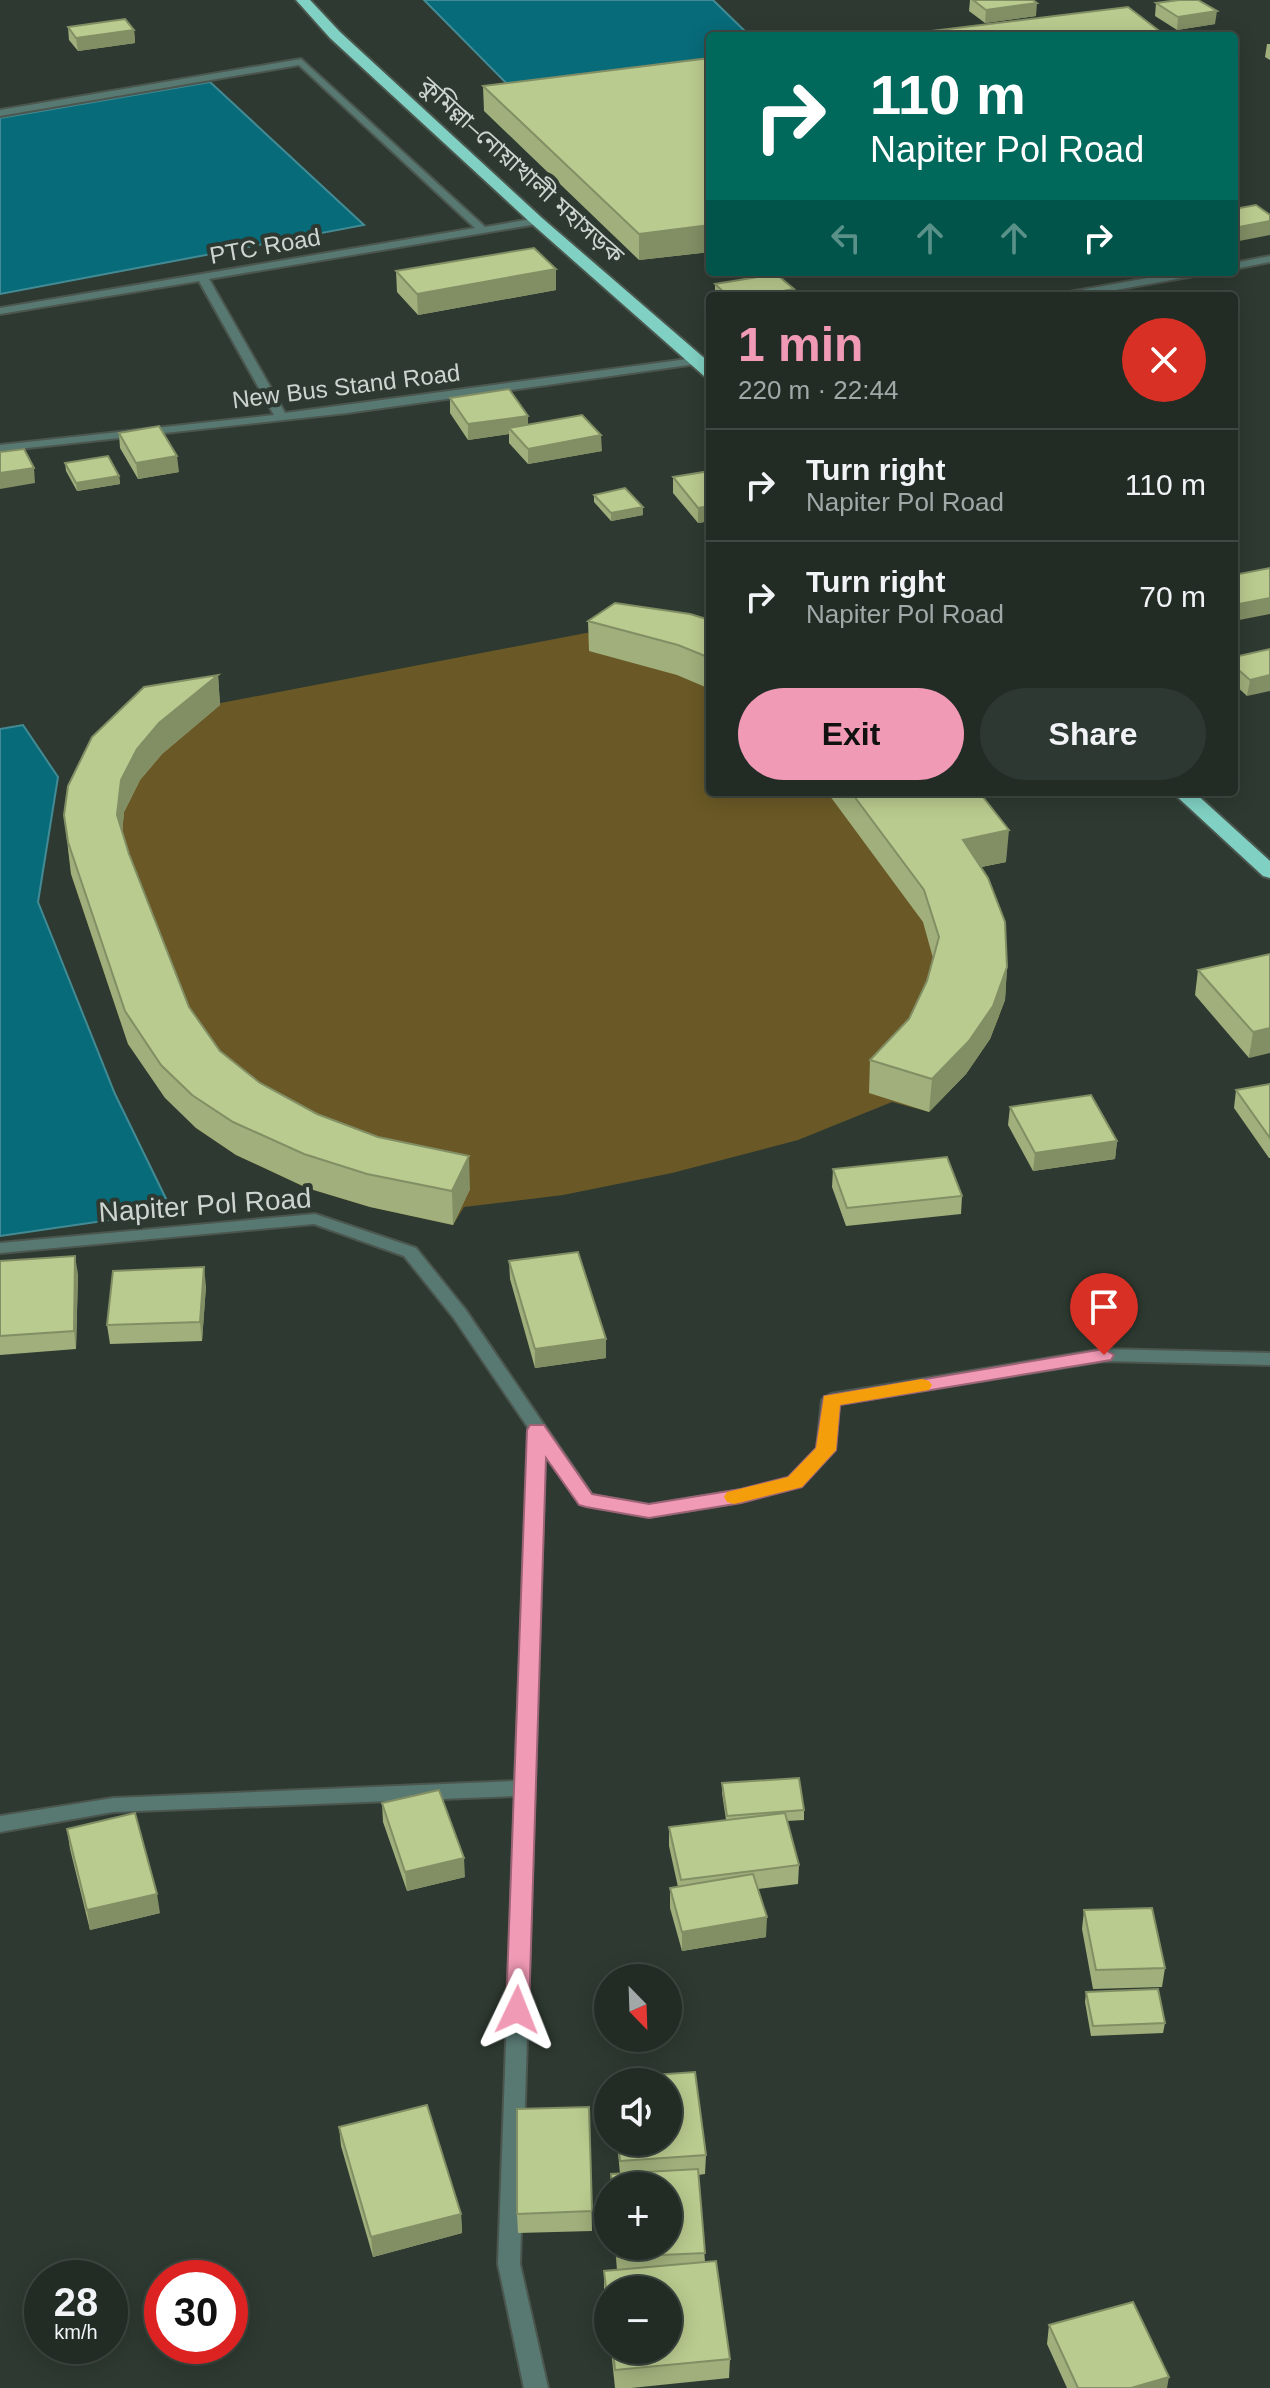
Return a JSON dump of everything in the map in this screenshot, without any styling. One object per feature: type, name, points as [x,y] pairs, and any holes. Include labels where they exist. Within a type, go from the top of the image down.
[{"type":"highway","name":"কুমিল্লা–নোয়াখালী মহাসড়ক","points":[[303,0],[335,35],[537,221],[704,360]]},
{"type":"highway","points":[[1186,796],[1270,872]]},
{"type":"street","points":[[0,113],[301,62],[483,230]]},
{"type":"street","name":"PTC Road","points":[[0,311],[537,221]]},
{"type":"street","points":[[1238,265],[1270,259]]},
{"type":"street","points":[[1086,292],[1176,276]]},
{"type":"street","points":[[202,277],[281,417]]},
{"type":"street","name":"New Bus Stand Road","points":[[0,448],[281,417],[704,360]]},
{"type":"street","name":"Napiter Pol Road","points":[[0,1248],[315,1219],[410,1252],[459,1313],[586,1500],[649,1511],[741,1496],[795,1482],[826,1450],[831,1400],[1104,1355],[1270,1359]]},
{"type":"street","points":[[536,2388],[509,2264],[537,1430]]},
{"type":"street","points":[[0,1824],[113,1805],[525,1788]]},
{"type":"shaded area","points":[[615,632],[706,649],[706,796],[956,796],[1006,862],[962,871],[995,936],[1005,980],[997,1023],[975,1061],[929,1112],[892,1102],[798,1140],[672,1173],[563,1195],[464,1207],[453,1225],[370,1207],[307,1188],[236,1155],[196,1128],[128,1044],[71,874],[68,846],[148,717],[586,633]]},
{"type":"water","points":[[424,0],[713,0],[746,32],[706,32],[706,78],[525,102]]},
{"type":"water","points":[[210,82],[364,225],[0,294],[0,118]]},
{"type":"water","points":[[23,725],[58,777],[38,902],[115,1094],[172,1211],[0,1236],[0,729]]},
{"type":"building","points":[[973,0],[1033,0],[1037,3],[986,10]]},
{"type":"building","points":[[1198,0],[1217,11],[1178,17],[1156,3]]},
{"type":"building","points":[[1128,7],[1161,32],[923,32]]},
{"type":"building","points":[[125,19],[134,30],[76,38],[68,27]]},
{"type":"building","points":[[706,58],[706,226],[639,234],[483,86]]},
{"type":"building","points":[[1256,205],[1270,215],[1270,221],[1238,227],[1238,208]]},
{"type":"building","points":[[534,248],[556,269],[417,294],[396,271]]},
{"type":"building","points":[[778,276],[794,289],[724,292],[715,284]]},
{"type":"building","points":[[509,389],[528,416],[468,424],[450,398]]},
{"type":"building","points":[[582,415],[601,435],[528,449],[509,428]]},
{"type":"building","points":[[159,426],[177,456],[136,463],[119,433]]},
{"type":"building","points":[[24,449],[34,468],[0,473],[0,452]]},
{"type":"building","points":[[108,456],[119,476],[76,483],[65,463]]},
{"type":"building","points":[[706,472],[706,507],[698,508],[673,477]]},
{"type":"building","points":[[625,488],[643,507],[611,513],[594,495]]},
{"type":"building","points":[[1270,568],[1270,598],[1238,604],[1238,574]]},
{"type":"building","points":[[615,603],[690,614],[706,619],[706,656],[678,645],[588,621]]},
{"type":"building","points":[[1270,649],[1270,675],[1250,680],[1238,670],[1238,656]]},
{"type":"building","points":[[218,675],[159,723],[137,749],[121,780],[117,815],[129,854],[189,1007],[220,1051],[260,1083],[317,1114],[378,1137],[469,1156],[452,1191],[367,1174],[304,1154],[233,1122],[192,1095],[161,1065],[125,1011],[68,842],[64,815],[68,786],[92,737],[144,687]]},
{"type":"building","points":[[854,796],[982,796],[1009,830],[963,840],[988,878],[1005,922],[1007,967],[993,1006],[969,1041],[932,1079],[870,1060],[909,1019],[927,981],[939,937],[924,890]]},
{"type":"building","points":[[1270,954],[1270,1028],[1253,1032],[1198,970]]},
{"type":"building","points":[[1270,1084],[1270,1138],[1236,1090]]},
{"type":"building","points":[[1091,1095],[1117,1141],[1035,1153],[1010,1107]]},
{"type":"building","points":[[947,1157],[962,1196],[847,1208],[833,1169]]},
{"type":"building","points":[[578,1252],[606,1339],[535,1349],[509,1261]]},
{"type":"building","points":[[75,1256],[74,1331],[0,1336],[0,1261]]},
{"type":"building","points":[[204,1267],[200,1322],[107,1325],[113,1271]]},
{"type":"building","points":[[799,1778],[804,1810],[727,1816],[722,1783]]},
{"type":"building","points":[[439,1790],[464,1858],[405,1872],[382,1803]]},
{"type":"building","points":[[135,1813],[157,1894],[87,1910],[67,1829]]},
{"type":"building","points":[[785,1813],[799,1865],[681,1880],[669,1827]]},
{"type":"building","points":[[753,1874],[767,1917],[682,1932],[670,1888]]},
{"type":"building","points":[[1152,1908],[1165,1968],[1096,1970],[1084,1910]]},
{"type":"building","points":[[1158,1989],[1165,2023],[1093,2026],[1086,1992]]},
{"type":"building","points":[[695,2072],[706,2155],[620,2161],[619,2156],[682,2156],[682,2073]]},
{"type":"building","points":[[427,2105],[461,2214],[371,2237],[339,2127]]},
{"type":"building","points":[[589,2107],[592,2211],[517,2214],[517,2109]]},
{"type":"building","points":[[698,2169],[705,2253],[682,2254],[682,2172],[646,2172]]},
{"type":"building","points":[[716,2261],[730,2359],[682,2364],[682,2276],[605,2276],[604,2271]]},
{"type":"building","points":[[1133,2302],[1169,2377],[1131,2388],[1078,2388],[1049,2325]]},
{"type":"building","points":[[614,2364],[678,2364],[615,2370]]},
{"type":"slow traffic","points":[[734,1497],[795,1482],[826,1450],[831,1400],[922,1385]]},
{"type":"route","points":[[517,2010],[537,1430],[586,1500],[649,1511],[741,1496],[795,1482],[826,1450],[831,1400],[1104,1355]]}]
